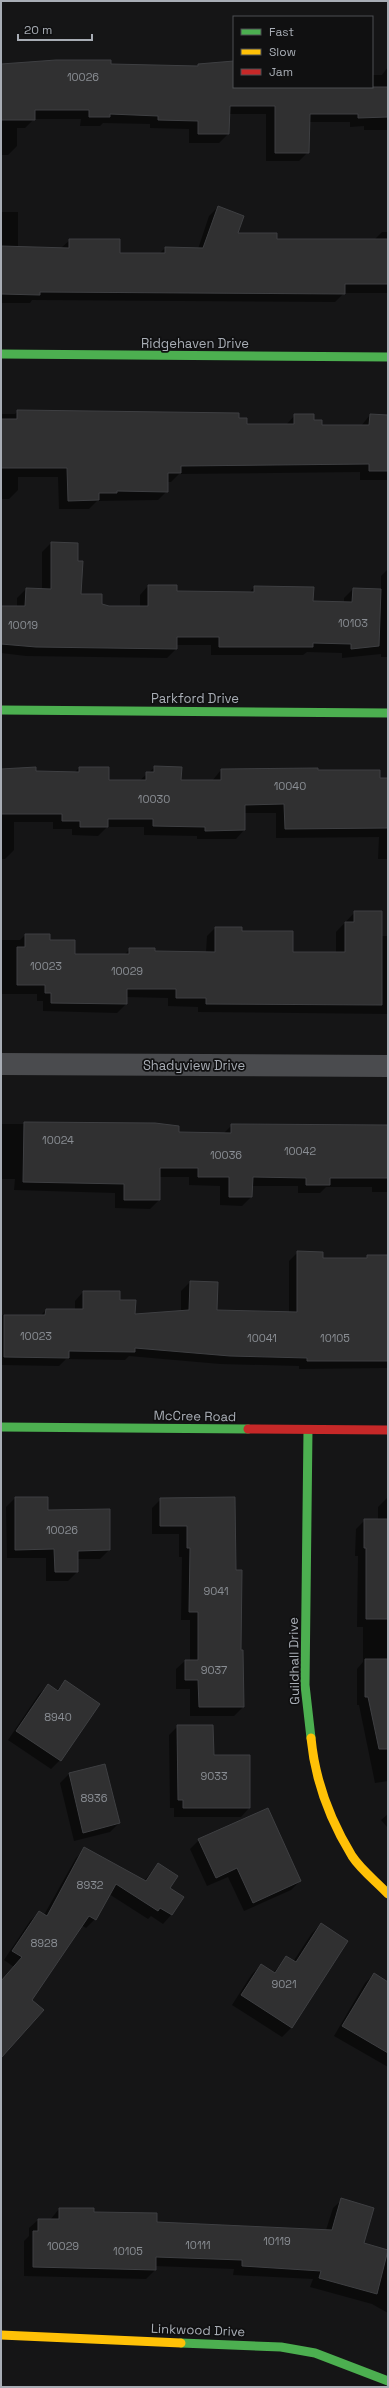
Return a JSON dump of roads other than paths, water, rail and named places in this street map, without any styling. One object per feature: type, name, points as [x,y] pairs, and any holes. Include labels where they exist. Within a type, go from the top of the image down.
[{"type":"street","name":"Ridgehaven Drive","points":[[1,354],[388,357]]},
{"type":"street","name":"Parkford Drive","points":[[1,710],[388,713]]},
{"type":"street","name":"Shadyview Drive","points":[[1,1064],[388,1066]]},
{"type":"street","name":"McCree Road","points":[[1,1427],[388,1430]]},
{"type":"street","name":"Guildhall Drive","points":[[308,1430],[305,1685],[313,1758],[327,1808],[353,1857],[388,1894]]},
{"type":"street","name":"Linkwood Drive","points":[[1,2336],[281,2347],[315,2353],[388,2381]]}]
